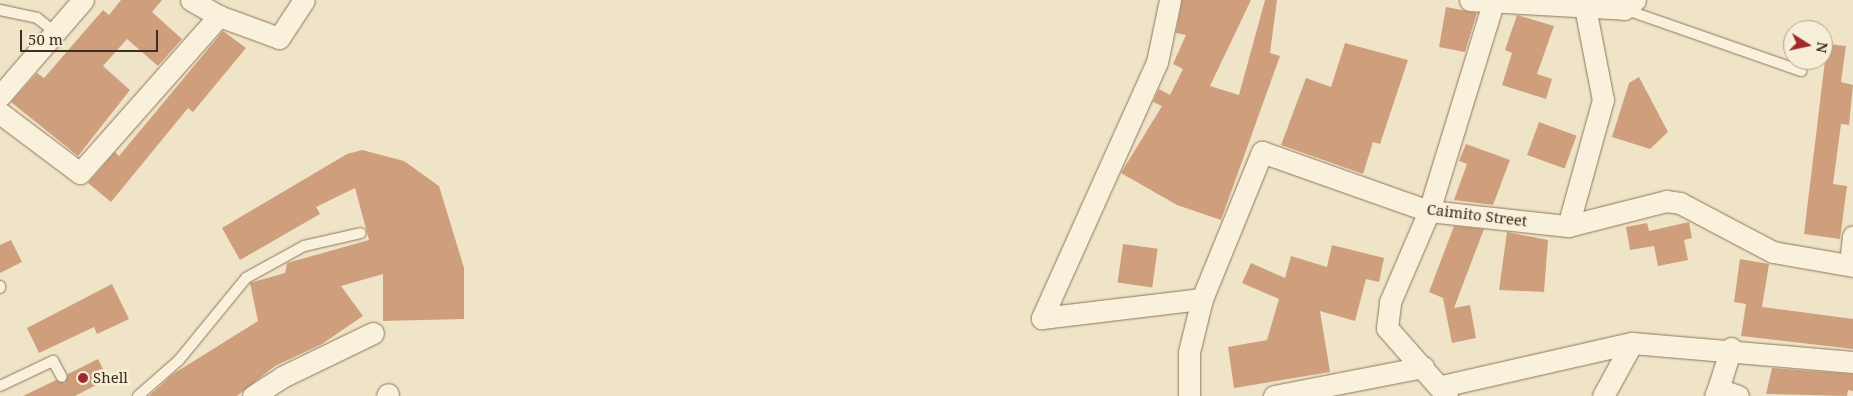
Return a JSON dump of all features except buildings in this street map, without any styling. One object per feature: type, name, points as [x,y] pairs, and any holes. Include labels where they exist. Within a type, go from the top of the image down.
[{"type":"street","points":[[0,96],[83,0]]},
{"type":"street","points":[[192,0],[220,16],[279,38],[304,0]]},
{"type":"street","points":[[1170,0],[1157,62],[1042,318],[1202,299]]},
{"type":"street","points":[[1470,0],[1585,7],[1630,5]]},
{"type":"street","points":[[1494,2],[1429,210],[1390,302],[1388,328],[1445,391],[1632,343],[1731,348],[1853,362]]},
{"type":"street","points":[[1568,226],[1603,100],[1585,7]]},
{"type":"street","points":[[0,113],[80,173],[220,16]]},
{"type":"street","name":"Caimito Street","points":[[1189,396],[1189,352],[1202,299],[1262,152],[1429,210],[1568,226],[1673,202],[1773,252],[1852,266]]},
{"type":"street","points":[[1852,266],[1853,236]]},
{"type":"street","points":[[253,396],[282,377],[373,333]]},
{"type":"street","points":[[1603,396],[1632,343]]},
{"type":"street","points":[[1731,348],[1716,393],[1738,396]]},
{"type":"street","points":[[1274,396],[1368,388],[1424,366]]},
{"type":"lane","points":[[1630,5],[1801,71]]},
{"type":"lane","points":[[0,10],[37,18],[55,32]]},
{"type":"lane","points":[[138,396],[179,360],[246,278],[304,246],[362,233]]},
{"type":"lane","points":[[0,386],[53,361],[62,377]]},
{"type":"place","name":"Shell","points":[[83,378]]}]
